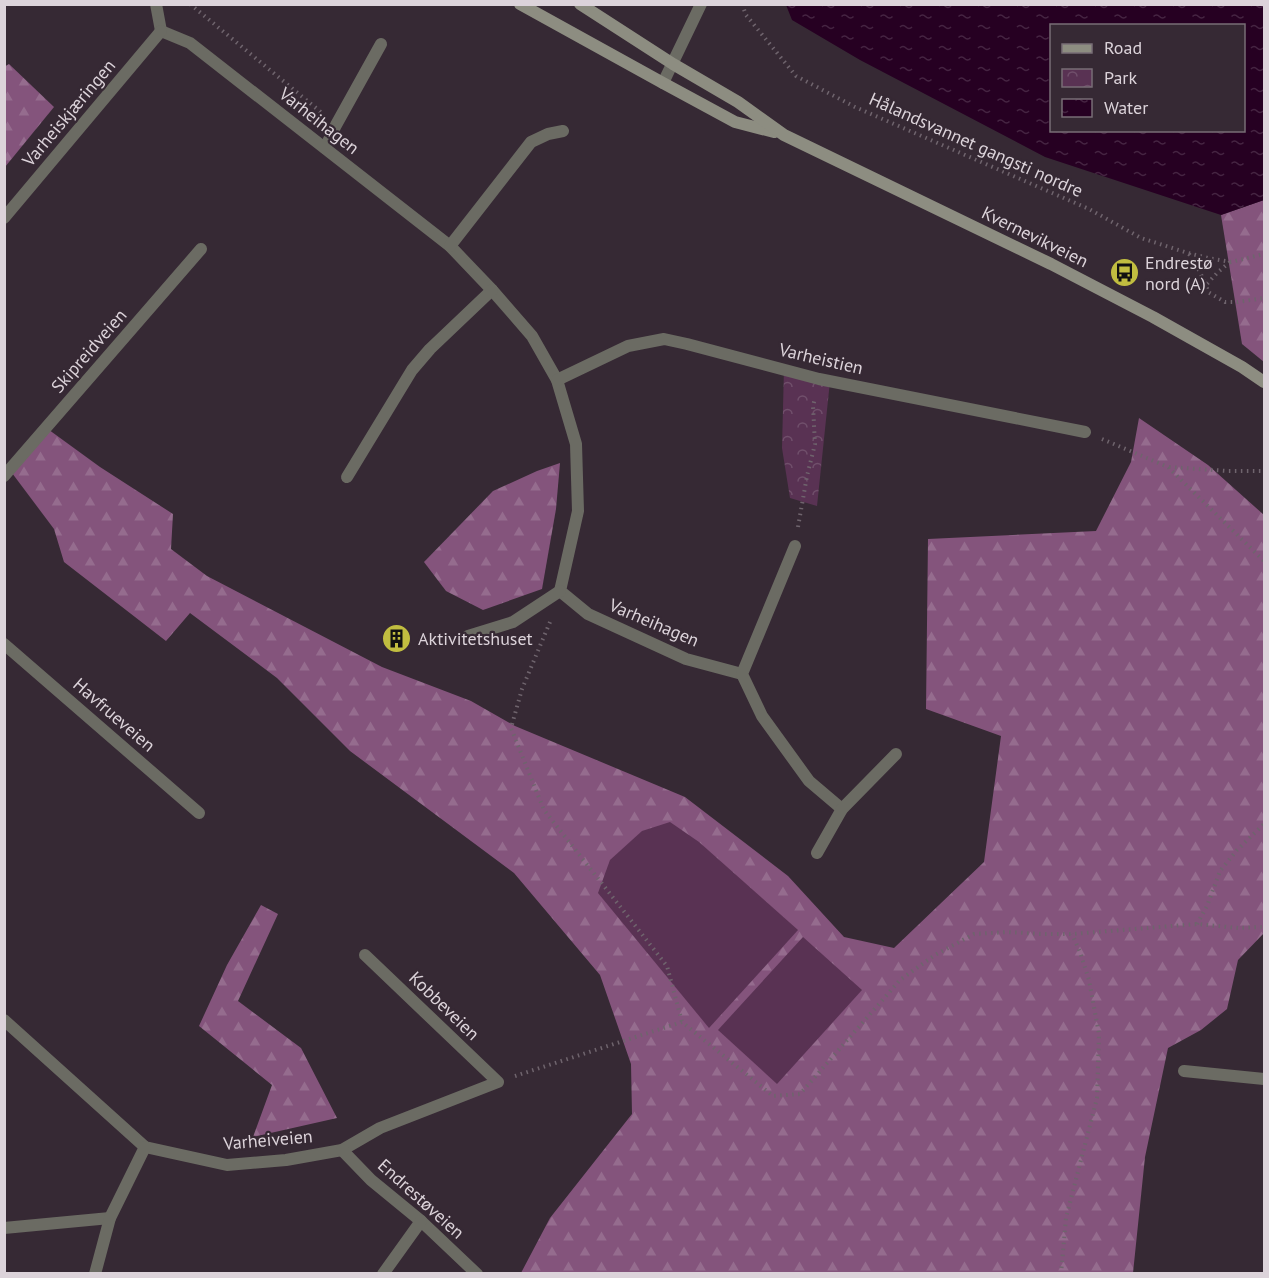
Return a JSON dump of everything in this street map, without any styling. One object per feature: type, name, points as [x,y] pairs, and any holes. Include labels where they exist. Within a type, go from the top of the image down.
[{"type":"main road","name":"Kvernevikveien","points":[[520,4],[735,122],[784,135]]},
{"type":"main road","name":"Kvernevikveien","points":[[580,4],[738,102],[784,135],[1051,264],[1153,317],[1264,382]]},
{"type":"street","points":[[156,4],[161,31]]},
{"type":"street","points":[[663,83],[701,4]]},
{"type":"street","name":"Varheihagen","points":[[161,31],[190,43],[450,246],[532,336],[557,380],[576,444],[578,511],[560,591],[588,614],[686,659],[742,674]]},
{"type":"street","name":"Varheiskjæringen","points":[[4,218],[161,31]]},
{"type":"street","points":[[325,148],[381,44]]},
{"type":"street","points":[[450,246],[531,142],[563,130]]},
{"type":"street","name":"Skipreidveien","points":[[4,476],[201,249]]},
{"type":"street","points":[[346,477],[412,370],[430,349],[492,290]]},
{"type":"street","name":"Varheistien","points":[[557,380],[628,346],[664,339],[819,379],[1085,432]]},
{"type":"street","points":[[795,546],[742,674],[762,716],[809,781],[842,809]]},
{"type":"street","points":[[468,636],[513,622],[560,591]]},
{"type":"street","name":"Havfrueveien","points":[[4,644],[199,813]]},
{"type":"street","points":[[817,854],[842,809],[896,754]]},
{"type":"street","name":"Kobbeveien","points":[[365,955],[498,1082]]},
{"type":"street","name":"Varheiveien","points":[[4,1020],[145,1147],[227,1165],[286,1160],[342,1150],[380,1128],[498,1082]]},
{"type":"street","points":[[1184,1071],[1264,1079]]},
{"type":"street","points":[[95,1274],[110,1218],[145,1147]]},
{"type":"street","name":"Endrestøveien","points":[[342,1150],[371,1180],[422,1221],[477,1274]]},
{"type":"street","points":[[4,1228],[110,1218]]},
{"type":"street","points":[[383,1274],[422,1221]]},
{"type":"path","points":[[190,4],[336,125]]},
{"type":"path","name":"Hålandsvannet gangsti nordre","points":[[742,4],[746,15],[796,76],[855,106],[1089,209],[1141,238],[1188,253],[1231,262]]},
{"type":"path","points":[[1188,253],[1196,264],[1208,292],[1225,302],[1264,298]]},
{"type":"path","points":[[1206,285],[1231,262],[1264,254]]},
{"type":"path","points":[[795,546],[815,444],[813,406],[819,379]]},
{"type":"path","points":[[1085,432],[1168,467],[1264,471]]},
{"type":"path","points":[[1168,467],[1264,561]]},
{"type":"path","points":[[560,591],[547,632],[522,689],[511,728],[544,810],[667,966],[682,1022],[773,1096],[800,1094],[900,980],[935,955],[974,934],[1008,932],[1072,934],[1197,924],[1239,928],[1264,927]]},
{"type":"path","points":[[1197,924],[1220,871],[1237,850],[1264,824]]},
{"type":"path","points":[[1061,1274],[1066,1218],[1097,1098],[1099,1034],[1089,980],[1072,934]]},
{"type":"path","points":[[498,1082],[682,1022]]},
{"type":"green space","points":[[9,64],[54,107],[5,167],[4,67]]},
{"type":"green space","points":[[1264,200],[1264,362],[1242,344],[1221,215]]},
{"type":"green space","points":[[784,369],[830,381],[817,506],[790,498],[782,448]]},
{"type":"green space","points":[[1139,418],[1208,465],[1264,515],[1264,933],[1238,960],[1227,1009],[1201,1030],[1168,1048],[1145,1157],[1133,1273],[521,1273],[550,1218],[632,1114],[631,1064],[600,975],[514,873],[350,751],[277,678],[190,613],[166,641],[64,562],[54,529],[9,469],[45,427],[100,467],[173,514],[171,549],[207,576],[382,667],[471,701],[515,726],[685,797],[788,876],[844,937],[894,948],[984,862],[1001,736],[926,709],[928,539],[1096,531],[1131,462]]},
{"type":"green space","points":[[560,463],[556,509],[542,589],[483,610],[446,591],[424,562],[493,491]]},
{"type":"green space","points":[[670,822],[699,842],[798,930],[709,1028],[598,893],[610,860],[642,831]]},
{"type":"green space","points":[[261,905],[278,914],[238,1001],[301,1048],[337,1118],[253,1137],[272,1085],[199,1026],[227,965]]},
{"type":"green space","points":[[803,937],[862,990],[777,1084],[718,1030]]},
{"type":"water","points":[[786,5],[1264,5],[1264,200],[1221,215],[1045,157],[860,60],[792,20]]},
{"type":"place","name":"Endrestø nord (A)","points":[[1124,273]]},
{"type":"place","name":"Aktivitetshuset","points":[[397,639]]}]
